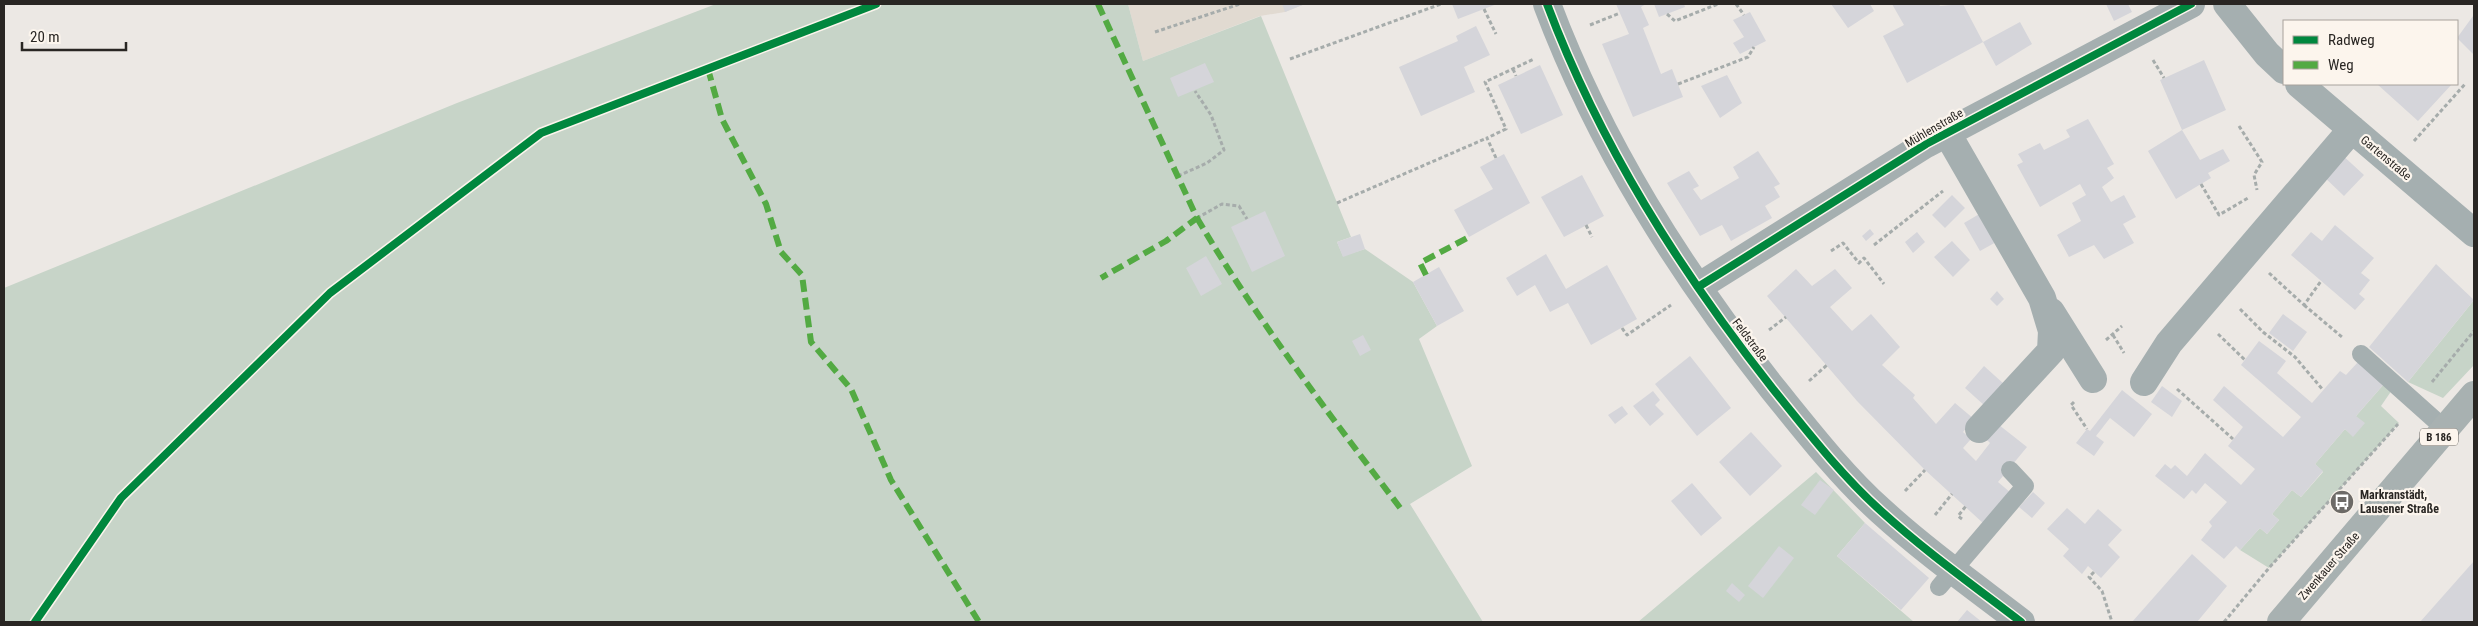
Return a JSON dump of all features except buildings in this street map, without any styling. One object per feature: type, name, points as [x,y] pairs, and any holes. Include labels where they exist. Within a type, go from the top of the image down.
[{"type":"main road","name":"Zwenkauer Straße","points":[[2281,622],[2474,396]]},
{"type":"street","name":"Feldstraße","points":[[1547,4],[1609,144],[1645,209],[1743,351],[1823,450],[1946,579],[2021,622]]},
{"type":"street","name":"Mühlenstraße","points":[[1698,287],[1947,134],[2190,4]]},
{"type":"street","points":[[2227,4],[2267,54],[2283,69]]},
{"type":"street","name":"Gartenstraße","points":[[2300,85],[2474,233]]},
{"type":"street","points":[[2147,379],[2170,343],[2352,129]]},
{"type":"street","points":[[1947,134],[2042,298],[2093,379]]},
{"type":"street","points":[[1979,429],[2051,351],[2052,331],[2042,298]]},
{"type":"lane","points":[[2361,354],[2446,429]]},
{"type":"lane","points":[[1946,579],[2025,486],[2010,470]]},
{"type":"path","points":[[1155,32],[1240,4]]},
{"type":"path","points":[[1290,59],[1441,4]]},
{"type":"path","points":[[1667,14],[1675,21],[1718,4]]},
{"type":"path","points":[[1736,4],[1744,15]]},
{"type":"path","points":[[1484,9],[1496,34]]},
{"type":"path","points":[[1337,202],[1506,129],[1485,82],[1564,44],[1577,30],[1620,13]]},
{"type":"path","points":[[1678,84],[1748,57],[1754,47]]},
{"type":"path","points":[[1512,69],[1516,76]]},
{"type":"path","points":[[2393,164],[2466,83]]},
{"type":"path","points":[[1178,176],[1207,163],[1224,150],[1211,114],[1195,90]]},
{"type":"path","points":[[2239,126],[2262,162],[2254,175],[2257,193],[2279,214]]},
{"type":"path","points":[[1487,138],[1496,158]]},
{"type":"path","points":[[1874,245],[1967,171]]},
{"type":"path","points":[[2201,184],[2219,216],[2257,193]]},
{"type":"path","points":[[1197,218],[1222,204],[1239,206],[1247,219]]},
{"type":"path","points":[[1586,226],[1592,237]]},
{"type":"path","points":[[1831,251],[1843,243],[1859,263],[1864,258],[1884,284]]},
{"type":"path","points":[[2248,252],[2253,259],[2361,354]]},
{"type":"path","points":[[2304,305],[2321,281]]},
{"type":"path","points":[[1622,328],[1627,335],[1698,287]]},
{"type":"path","points":[[2236,306],[2294,357],[2323,390]]},
{"type":"path","points":[[2224,622],[2269,568],[2416,402],[2474,331]]},
{"type":"path","points":[[2147,379],[2169,382],[2233,439]]},
{"type":"path","points":[[2094,572],[2090,577],[2102,591],[2112,622]]},
{"type":"shaded area","points":[[716,4],[1128,4],[1143,61],[1261,16],[1351,237],[1337,242],[1343,256],[1365,249],[1413,282],[1437,326],[1419,339],[1472,466],[1410,504],[1483,622],[4,622],[4,288],[457,103]]},
{"type":"shaded area","points":[[1128,4],[1305,4],[1285,12],[1260,16],[1143,61]]},
{"type":"shaded area","points":[[2474,300],[2474,365],[2443,398],[2408,382]]},
{"type":"shaded area","points":[[2384,384],[2392,390],[2381,406],[2399,423],[2269,568],[2240,550],[2260,528],[2267,534],[2279,520],[2272,514],[2292,490],[2301,497],[2323,472],[2315,464],[2345,429],[2353,436],[2356,416]]},
{"type":"shaded area","points":[[1816,472],[1865,523],[1837,556],[1914,622],[1638,622]]},
{"type":"marked path","points":[[1098,4],[1197,218],[1166,241],[1101,278]]},
{"type":"marked path","points":[[708,69],[722,119],[766,204],[781,252],[802,275],[811,342],[851,389],[891,480],[979,622]]},
{"type":"marked path","points":[[1197,218],[1269,330],[1401,509]]},
{"type":"marked path","points":[[1426,275],[1420,263],[1469,237]]},
{"type":"cycle path","points":[[35,622],[121,498],[330,293],[541,133],[876,4]]},
{"type":"cycle path","points":[[1547,4],[1568,56],[1592,107],[1617,157],[1645,205],[1706,299],[1773,389],[1838,468],[1866,497],[1932,554],[2021,622]]},
{"type":"cycle path","points":[[1698,287],[1926,144],[2191,4]]},
{"type":"place","name":"Markranstädt, Lausener Straße","points":[[2342,502]]}]
